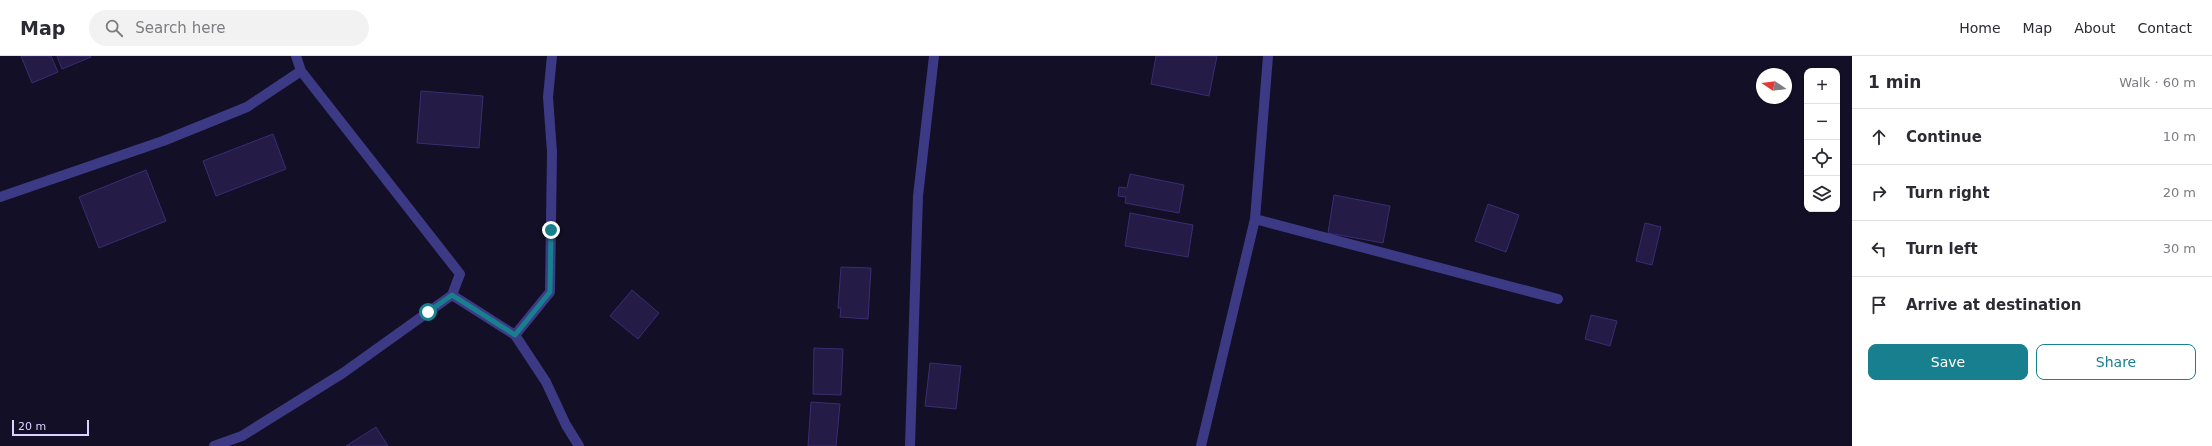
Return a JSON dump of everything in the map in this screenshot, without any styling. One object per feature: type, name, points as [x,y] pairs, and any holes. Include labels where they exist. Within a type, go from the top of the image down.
[{"type":"street","points":[[214,446],[242,436],[336,377],[452,295],[460,274],[301,71],[296,56]]},
{"type":"street","points":[[515,335],[550,292],[552,152],[548,97],[552,56]]},
{"type":"street","points":[[910,446],[918,196],[934,56]]},
{"type":"street","points":[[1201,446],[1255,219],[1268,56]]},
{"type":"street","points":[[0,197],[163,141],[247,107],[301,71]]},
{"type":"street","points":[[1255,219],[1558,299]]},
{"type":"street","points":[[452,295],[515,335],[546,382],[566,424],[579,446]]},
{"type":"building","points":[[21,56],[51,56],[58,72],[32,83]]},
{"type":"building","points":[[57,56],[90,56],[91,57],[62,69]]},
{"type":"building","points":[[1156,56],[1217,56],[1209,96],[1151,84]]},
{"type":"building","points":[[421,91],[483,96],[479,148],[417,143]]},
{"type":"building","points":[[273,134],[286,169],[216,196],[203,161]]},
{"type":"building","points":[[146,170],[166,221],[99,248],[79,197]]},
{"type":"building","points":[[1130,174],[1184,185],[1179,213],[1125,203],[1126,197],[1118,196],[1119,187],[1127,188]]},
{"type":"building","points":[[1334,195],[1390,206],[1383,243],[1328,233]]},
{"type":"building","points":[[1488,204],[1519,215],[1506,252],[1475,241]]},
{"type":"building","points":[[1130,213],[1193,225],[1188,257],[1125,246]]},
{"type":"building","points":[[1645,223],[1661,227],[1652,265],[1636,261]]},
{"type":"building","points":[[841,267],[871,268],[868,319],[840,317],[841,308],[838,308]]},
{"type":"building","points":[[632,290],[659,313],[638,339],[610,316]]},
{"type":"building","points":[[1591,315],[1617,321],[1610,346],[1585,339]]},
{"type":"building","points":[[814,348],[843,349],[841,395],[813,394]]},
{"type":"building","points":[[930,363],[961,366],[956,409],[925,406]]},
{"type":"building","points":[[811,402],[840,404],[836,446],[808,446]]},
{"type":"building","points":[[376,427],[388,446],[346,446]]},
{"type":"route","points":[[428,312],[452,295],[515,335],[550,292],[551,230]]}]
